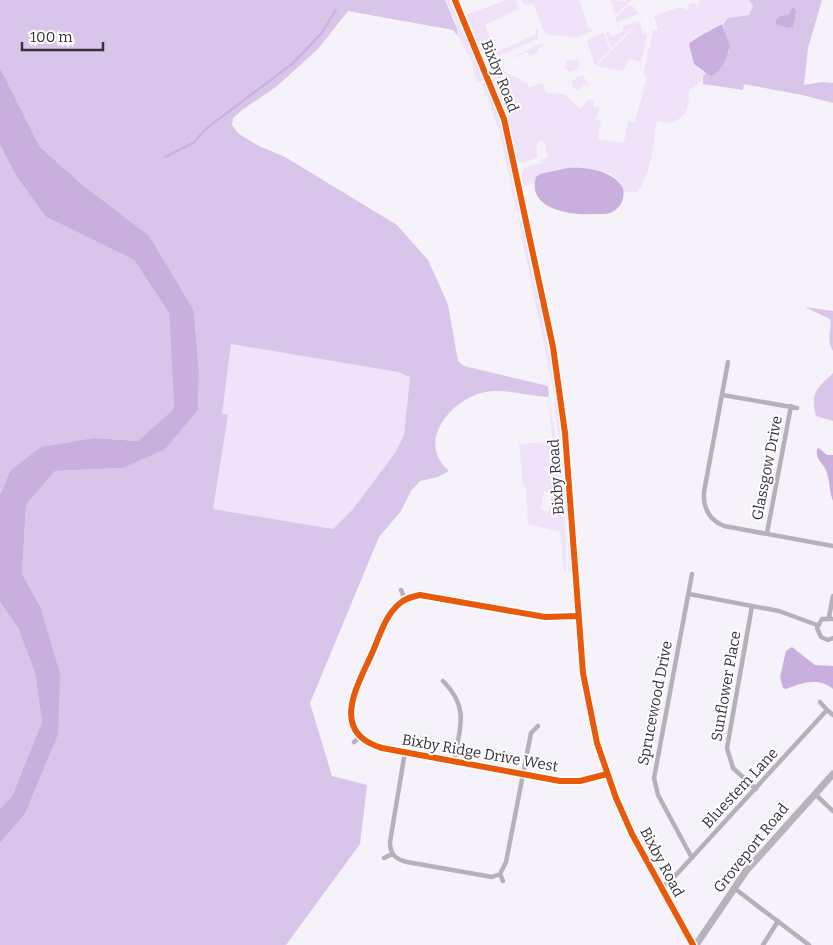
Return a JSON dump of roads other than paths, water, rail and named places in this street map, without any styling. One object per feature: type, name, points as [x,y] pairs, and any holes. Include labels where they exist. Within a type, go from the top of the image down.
[{"type":"main road","name":"Groveport Road","points":[[694,945],[762,852],[833,774]]},
{"type":"street","name":"Bixby Road","points":[[454,0],[504,119],[553,347],[565,434],[578,616],[586,694],[595,736],[607,774],[632,834],[694,945]]},
{"type":"street","points":[[728,362],[704,492],[705,505],[709,515],[719,524],[833,546]]},
{"type":"street","points":[[723,395],[797,408]]},
{"type":"street","name":"Glassgow Drive","points":[[767,534],[791,406]]},
{"type":"street","name":"Sprucewood Drive","points":[[692,574],[654,778],[658,795],[692,858]]},
{"type":"street","points":[[400,590],[405,599],[420,596],[545,617],[578,616]]},
{"type":"street","points":[[688,594],[778,611],[817,624]]},
{"type":"street","points":[[833,596],[831,618],[822,619],[817,624],[817,632],[821,638],[828,640],[833,638]]},
{"type":"street","name":"Bixby Ridge Drive West","points":[[405,599],[388,618],[353,695],[350,710],[355,729],[361,736],[376,746],[569,782],[607,774]]},
{"type":"street","name":"Sunflower Place","points":[[752,606],[727,748],[729,760],[733,768],[756,789]]},
{"type":"street","points":[[443,680],[458,697],[462,711],[454,761]]},
{"type":"street","points":[[820,702],[833,715]]},
{"type":"street","name":"Bluestem Lane","points":[[661,888],[692,858],[827,710]]},
{"type":"street","points":[[503,881],[500,874],[506,862],[531,733],[538,726]]},
{"type":"street","points":[[354,742],[361,736]]},
{"type":"street","points":[[405,752],[390,842],[392,854],[397,859],[407,862],[487,877],[500,874]]},
{"type":"street","points":[[815,794],[833,811]]},
{"type":"street","points":[[384,858],[392,854]]},
{"type":"street","points":[[734,888],[809,945]]},
{"type":"street","points":[[764,945],[778,921]]},
{"type":"waterway","points":[[165,157],[193,143],[207,128],[292,64],[321,34],[336,10]]}]
